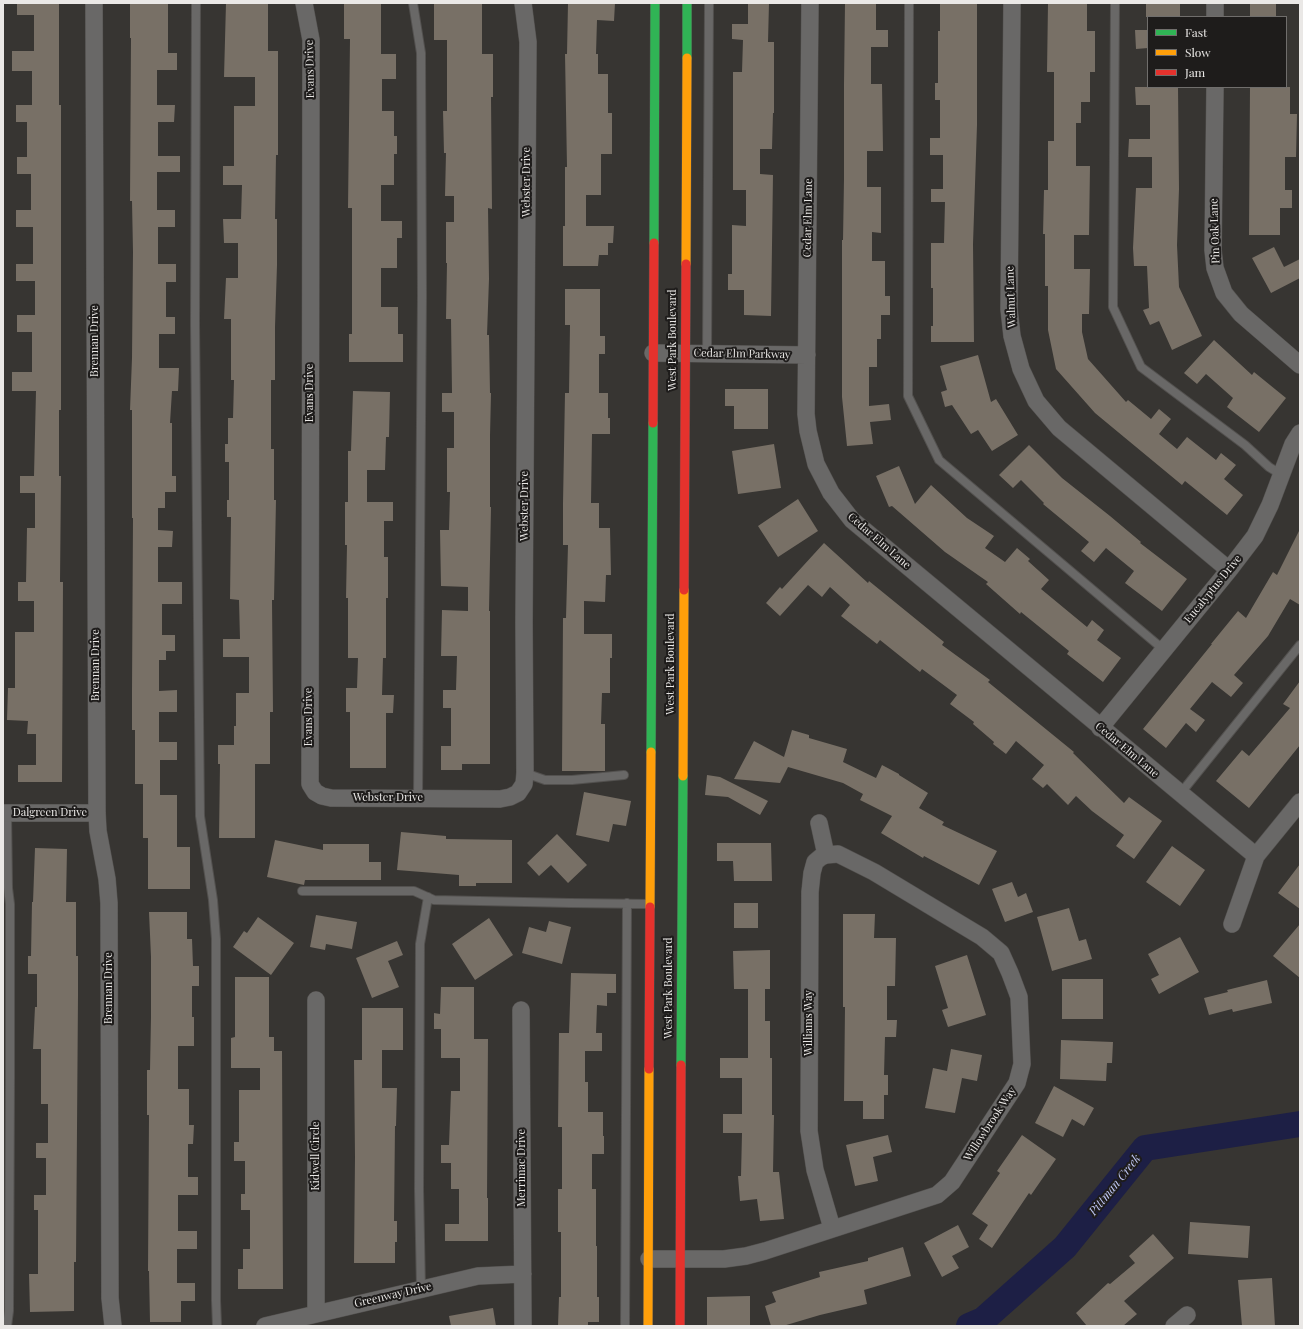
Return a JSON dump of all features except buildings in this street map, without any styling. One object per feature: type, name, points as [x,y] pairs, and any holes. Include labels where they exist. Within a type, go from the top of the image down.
[{"type":"main road","name":"West Park Boulevard","points":[[648,1326],[655,3]]},
{"type":"main road","name":"West Park Boulevard","points":[[680,1326],[687,3]]},
{"type":"street","name":"Brennan Drive","points":[[94,3],[97,813],[98,831],[107,879],[109,903],[110,1298],[113,1326]]},
{"type":"street","name":"Evans Drive","points":[[304,3],[311,40],[310,784]]},
{"type":"street","name":"Webster Drive","points":[[310,784],[315,792],[322,796],[331,798],[500,799],[510,798],[518,793],[524,784],[526,773],[524,614],[528,42],[523,3]]},
{"type":"street","name":"Cedar Elm Lane","points":[[810,3],[806,414],[808,431],[816,464],[831,493],[852,520],[1100,728],[1256,856]]},
{"type":"street","name":"Walnut Lane","points":[[1012,3],[1009,310],[1012,336],[1021,369],[1036,401],[1059,428],[1229,570]]},
{"type":"street","points":[[1215,16],[1216,3]]},
{"type":"street","name":"Pin Oak Lane","points":[[1215,88],[1213,250],[1215,268],[1224,293],[1241,314],[1300,365]]},
{"type":"street","name":"Cedar Elm Parkway","points":[[653,353],[707,355],[806,355]]},
{"type":"street","name":"Eucalyptus Drive","points":[[1100,728],[1255,536],[1270,505],[1293,444],[1300,433]]},
{"type":"street","points":[[1232,924],[1256,856],[1300,802]]},
{"type":"street","name":"Dalgreen Drive","points":[[5,813],[97,813]]},
{"type":"street","points":[[819,823],[826,855]]},
{"type":"street","name":"Willowbrook Way","points":[[649,1259],[724,1259],[746,1256],[937,1195],[952,1182],[1017,1083],[1022,1064],[1019,997],[1001,953],[982,937],[874,872],[838,854],[826,855]]},
{"type":"street","name":"Williams Way","points":[[826,855],[821,857],[816,862],[812,873],[810,892],[809,1131],[814,1170],[832,1228]]},
{"type":"street","name":"Kidwell Circle","points":[[316,1000],[316,1313]]},
{"type":"street","name":"Merrimac Drive","points":[[521,1010],[523,1326]]},
{"type":"street","name":"Greenway Drive","points":[[265,1326],[478,1276],[523,1274]]},
{"type":"street","points":[[1174,1326],[1187,1315]]},
{"type":"lane","points":[[196,3],[195,323],[200,816],[213,900],[216,939],[216,1300],[218,1326]]},
{"type":"lane","points":[[413,3],[421,53],[422,296],[418,798]]},
{"type":"lane","points":[[707,355],[708,3]]},
{"type":"lane","points":[[909,3],[908,396],[939,460],[1164,650]]},
{"type":"lane","points":[[1115,3],[1112,307],[1141,367],[1245,445],[1269,467],[1282,475]]},
{"type":"lane","points":[[1180,794],[1300,645]]},
{"type":"lane","points":[[526,773],[545,780],[572,780],[624,775]]},
{"type":"lane","points":[[5,813],[8,888],[10,1093],[9,1311],[7,1326]]},
{"type":"lane","points":[[302,891],[414,891],[434,900],[651,904]]},
{"type":"lane","points":[[421,1289],[419,1189],[420,944],[428,897]]},
{"type":"lane","points":[[625,1326],[627,903]]},
{"type":"waterway","name":"Pittman Creek","points":[[969,1326],[983,1320],[1065,1247],[1145,1148],[1300,1124]]},
{"type":"traffic: fast","points":[[654,243],[655,3]]},
{"type":"traffic: fast","points":[[687,3],[687,58]]},
{"type":"traffic: fast","points":[[651,752],[653,423]]},
{"type":"traffic: fast","points":[[681,1065],[683,776]]},
{"type":"traffic: slow","points":[[686,264],[687,58]]},
{"type":"traffic: slow","points":[[683,776],[684,590]]},
{"type":"traffic: slow","points":[[650,907],[651,752]]},
{"type":"traffic: slow","points":[[648,1326],[649,1069]]},
{"type":"traffic: jam","points":[[653,423],[654,243]]},
{"type":"traffic: jam","points":[[684,590],[686,264]]},
{"type":"traffic: jam","points":[[649,1069],[650,907]]},
{"type":"traffic: jam","points":[[680,1326],[681,1065]]}]
